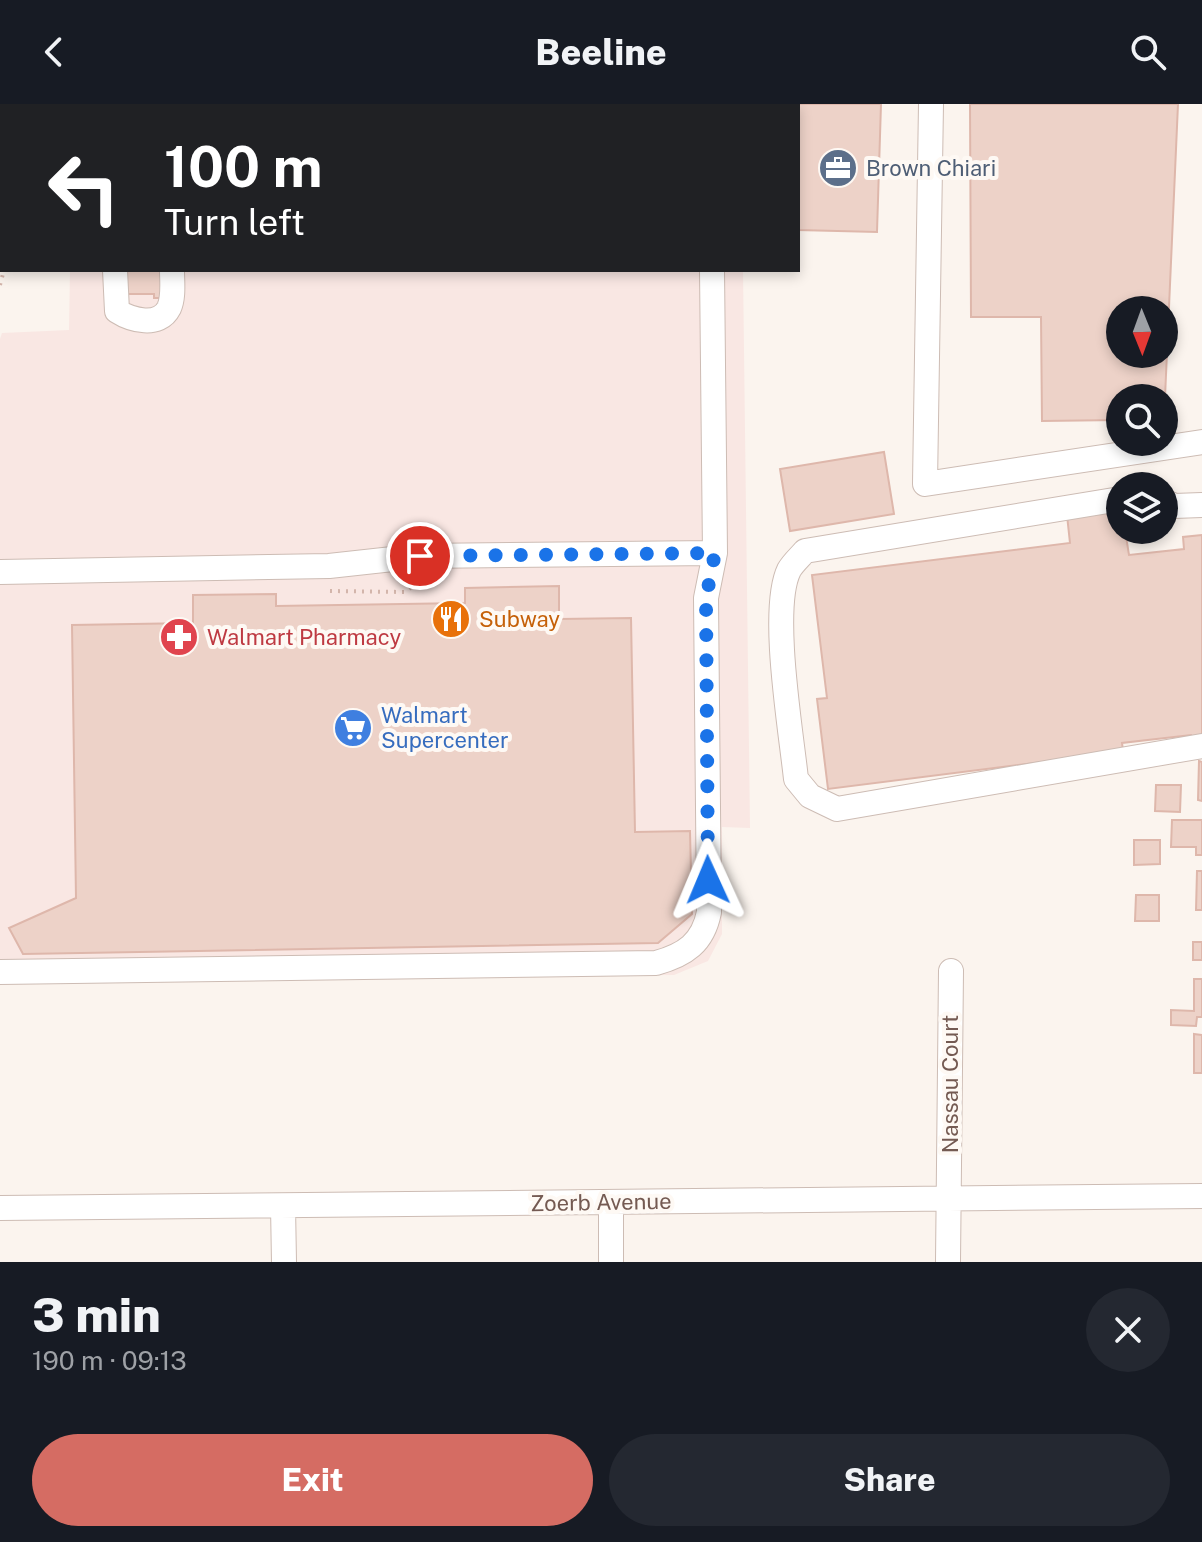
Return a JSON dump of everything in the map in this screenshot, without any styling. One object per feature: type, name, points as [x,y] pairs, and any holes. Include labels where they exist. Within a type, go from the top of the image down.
[{"type":"street","points":[[931,104],[925,484],[1202,442]]},
{"type":"street","points":[[115,272],[117,311],[138,320],[153,320],[169,308],[172,272]]},
{"type":"street","points":[[0,972],[656,963],[678,957],[696,944],[706,928],[709,912],[706,598],[715,553],[712,272]]},
{"type":"street","points":[[1106,501],[805,551],[790,568],[784,585],[780,617],[796,779],[810,796],[837,809],[1202,746]]},
{"type":"street","points":[[1178,506],[1202,505]]},
{"type":"street","points":[[0,572],[329,566],[420,556],[715,553]]},
{"type":"street","name":"Nassau Court","points":[[948,1262],[951,971]]},
{"type":"street","name":"Zoerb Avenue","points":[[0,1208],[1202,1196]]},
{"type":"street","points":[[611,1202],[611,1262]]},
{"type":"street","points":[[283,1206],[284,1262]]},
{"type":"shaded area","points":[[70,272],[743,272],[750,828],[722,827],[722,934],[708,961],[674,975],[0,982],[0,339],[2,333],[69,330]]},
{"type":"building","name":"Brown Chiari","points":[[800,104],[881,104],[877,232],[800,230]]},
{"type":"building","points":[[970,104],[1178,104],[1169,296],[1106,296],[1106,368],[1166,368],[1166,384],[1106,384],[1106,420],[1042,421],[1041,317],[971,317]]},
{"type":"building","points":[[127,272],[160,272],[163,298],[154,298],[154,294],[125,294]]},
{"type":"building","points":[[884,452],[894,514],[790,531],[780,469]]},
{"type":"building","points":[[1106,510],[1106,544],[1127,544],[1129,555],[1184,549],[1183,537],[1202,535],[1202,736],[1122,743],[1124,758],[1106,754],[828,789],[817,699],[827,698],[812,575],[1070,543],[1067,515]]},
{"type":"building","name":"Walmart Supercenter","points":[[559,586],[559,619],[631,618],[635,832],[690,831],[692,914],[658,943],[23,954],[9,928],[76,898],[72,625],[193,623],[193,595],[276,594],[276,606],[465,603],[465,588]]},
{"type":"building","points":[[1199,761],[1202,762],[1202,801],[1198,800]]},
{"type":"building","points":[[1156,785],[1181,785],[1180,812],[1155,811]]},
{"type":"building","points":[[1172,820],[1202,820],[1202,855],[1196,855],[1196,847],[1171,847]]},
{"type":"building","points":[[1134,840],[1160,840],[1160,864],[1134,865]]},
{"type":"building","points":[[1197,871],[1202,871],[1202,910],[1196,910]]},
{"type":"building","points":[[1136,895],[1159,895],[1159,921],[1135,921]]},
{"type":"building","points":[[1193,942],[1202,942],[1202,960],[1193,960]]},
{"type":"building","points":[[1194,979],[1202,979],[1202,1017],[1197,1017],[1196,1026],[1171,1025],[1171,1010],[1194,1011]]},
{"type":"building","points":[[1194,1034],[1202,1035],[1202,1073],[1194,1073]]},
{"type":"place","name":"Brown Chiari","points":[[838,168]]},
{"type":"place","name":"Subway","points":[[451,619]]},
{"type":"place","name":"Walmart Pharmacy","points":[[179,637]]},
{"type":"place","name":"Walmart Supercenter","points":[[353,728]]},
{"type":"route","points":[[420,556],[715,553],[706,598],[708,880]]}]
